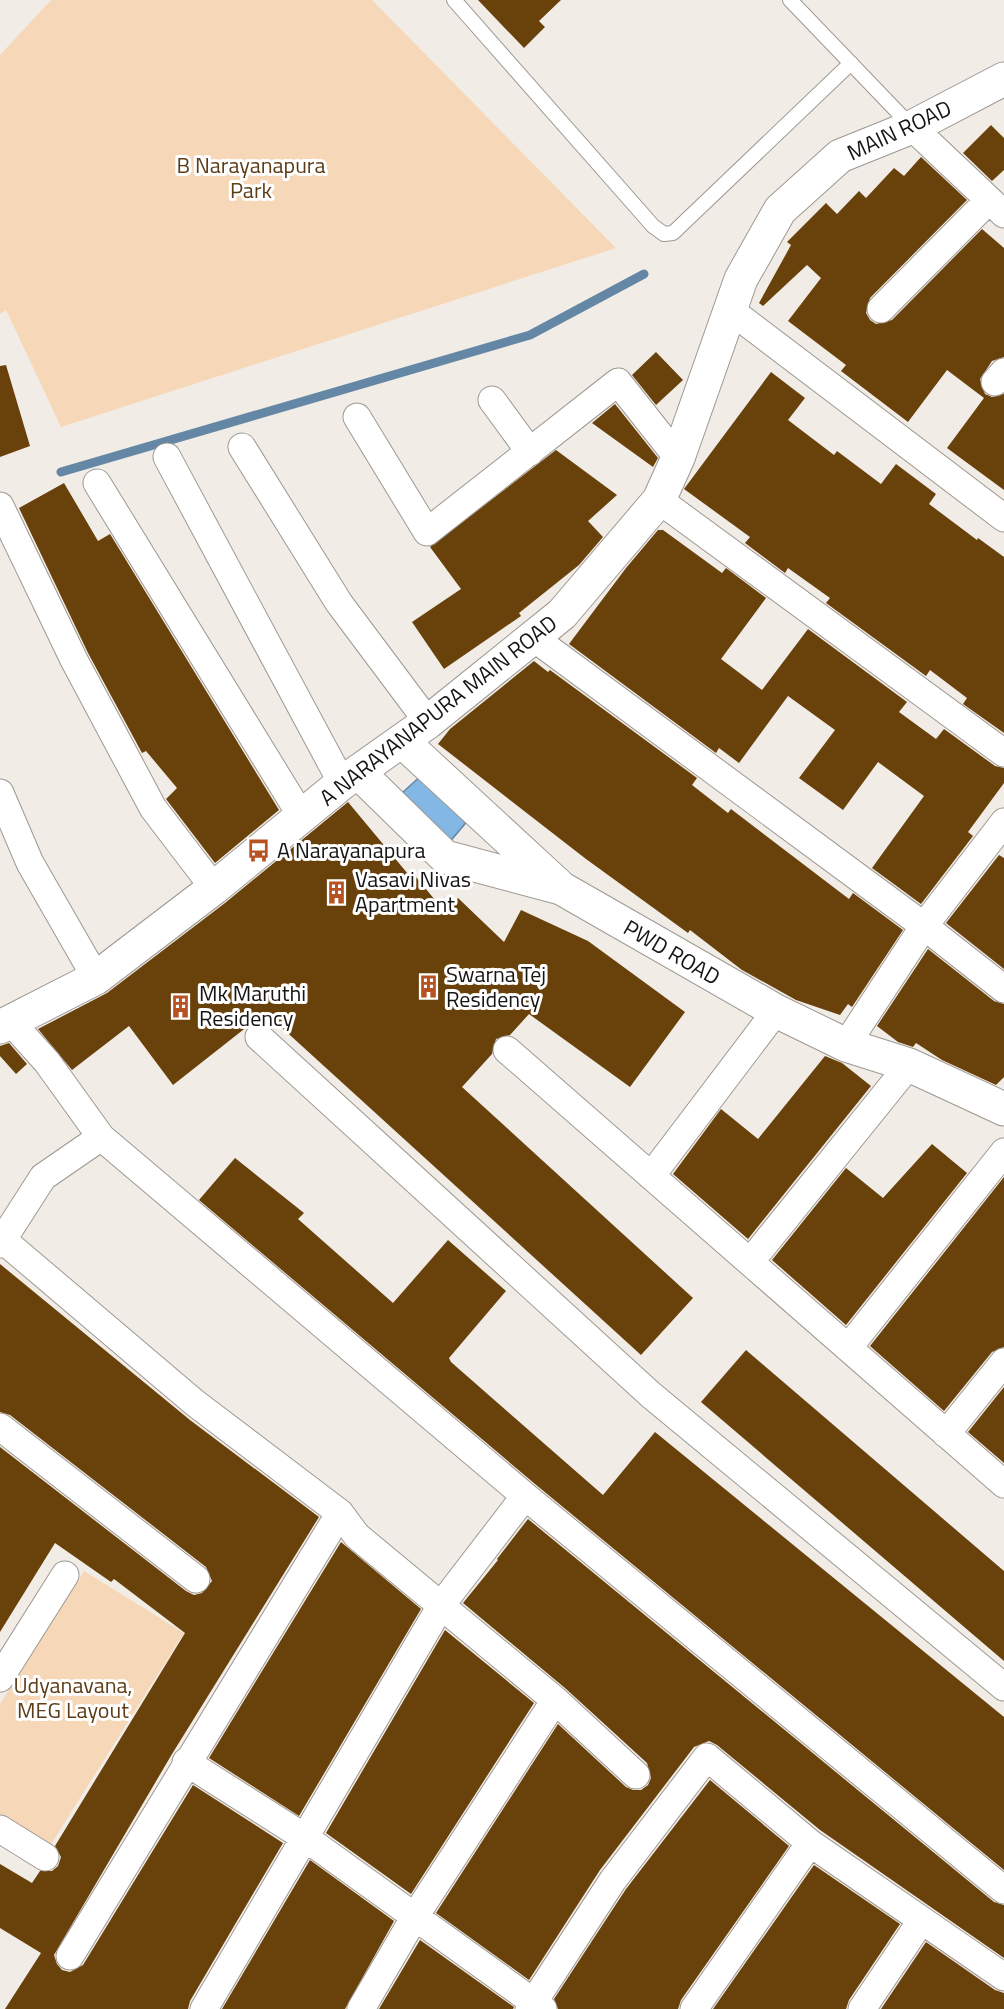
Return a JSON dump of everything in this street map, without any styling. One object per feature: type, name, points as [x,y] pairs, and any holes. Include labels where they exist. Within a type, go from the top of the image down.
[{"type":"street","name":"MAIN ROAD","points":[[741,279],[780,210],[840,156],[912,127],[1004,79]]},
{"type":"street","points":[[881,309],[996,207],[912,127]]},
{"type":"street","name":"A NARAYANAPURA MAIN ROAD","points":[[5,1024],[96,978],[214,888],[351,778],[403,742],[562,614],[659,500],[678,458],[741,279]]},
{"type":"street","points":[[730,310],[1004,518]]},
{"type":"street","points":[[357,417],[427,532],[618,382],[678,458]]},
{"type":"street","points":[[492,400],[530,452]]},
{"type":"street","points":[[242,447],[339,603],[428,722]]},
{"type":"street","points":[[167,457],[351,778]]},
{"type":"street","points":[[97,483],[302,817]]},
{"type":"street","points":[[659,500],[1004,753]]},
{"type":"street","points":[[0,506],[74,660],[153,808],[214,888]]},
{"type":"street","points":[[534,638],[924,926],[1004,989]]},
{"type":"street","points":[[403,742],[561,888]]},
{"type":"street","name":"PWD ROAD","points":[[351,778],[446,857],[561,888],[777,1011],[846,1045],[909,1065],[1003,1107]]},
{"type":"street","points":[[0,793],[30,863],[96,978]]},
{"type":"street","points":[[846,1045],[924,926],[1004,822]]},
{"type":"street","points":[[651,1176],[777,1011]]},
{"type":"street","points":[[5,1024],[47,1062],[101,1137],[525,1496],[1004,1890]]},
{"type":"street","points":[[259,1037],[651,1395],[1004,1687]]},
{"type":"street","points":[[507,1050],[1004,1484]]},
{"type":"street","points":[[750,1262],[909,1065]]},
{"type":"street","points":[[101,1137],[44,1177],[1,1242],[195,1403],[340,1513],[357,1536],[442,1604],[555,1700],[636,1775]]},
{"type":"street","points":[[848,1348],[1004,1152]]},
{"type":"street","points":[[946,1434],[1004,1362]]},
{"type":"street","points":[[0,1427],[196,1579]]},
{"type":"street","points":[[204,2009],[307,1839],[442,1604],[525,1496]]},
{"type":"street","points":[[70,1956],[186,1762],[340,1513]]},
{"type":"street","points":[[0,1678],[65,1575]]},
{"type":"street","points":[[361,2009],[414,1918],[555,1700]]},
{"type":"street","points":[[186,1762],[307,1839],[535,2007],[613,1880],[707,1757],[810,1843],[1004,1977]]},
{"type":"street","points":[[0,1829],[45,1857]]},
{"type":"street","points":[[694,2009],[810,1843]]},
{"type":"street","points":[[862,2009],[921,1921]]},
{"type":"lane","points":[[454,0],[653,226],[664,234],[673,233],[851,63]]},
{"type":"lane","points":[[790,0],[912,127]]},
{"type":"green space","name":"B Narayanapura Park","points":[[51,0],[372,0],[616,248],[61,427],[6,310],[0,314],[0,55]]},
{"type":"green space","name":"Udyanavana, MEG Layout","points":[[84,1571],[184,1633],[48,1849],[0,1820],[0,1704]]},
{"type":"water","points":[[423,774],[474,813],[448,844],[403,792]]},
{"type":"building","points":[[478,0],[561,0],[539,21],[545,27],[524,48]]},
{"type":"building","points":[[991,125],[1004,138],[1004,170],[992,181],[963,153]]},
{"type":"building","points":[[921,157],[967,200],[870,298],[866,313],[876,324],[892,320],[982,229],[1004,248],[1004,357],[992,361],[980,379],[985,394],[992,397],[1004,394],[1004,490],[947,448],[984,398],[947,370],[908,422],[841,371],[846,365],[788,321],[821,278],[807,265],[763,306],[759,303],[791,245],[787,242],[826,203],[837,214],[859,191],[866,198],[894,168],[904,176]]},
{"type":"building","points":[[656,352],[683,380],[656,405],[632,375]]},
{"type":"building","points":[[6,365],[30,446],[0,457],[0,366]]},
{"type":"building","points":[[771,372],[805,398],[788,420],[834,455],[837,451],[881,484],[896,464],[936,494],[929,504],[1004,557],[1004,733],[963,704],[967,698],[930,670],[926,676],[826,603],[830,598],[788,568],[785,573],[745,543],[750,537],[684,489]]},
{"type":"building","points":[[615,404],[658,458],[653,467],[592,423]]},
{"type":"building","points":[[556,450],[617,495],[588,521],[603,537],[579,565],[519,613],[521,616],[444,669],[412,622],[461,589],[430,547]]},
{"type":"building","points":[[64,483],[98,541],[110,534],[279,810],[215,863],[166,799],[177,788],[146,751],[142,753],[88,653],[19,508]]},
{"type":"building","points":[[658,530],[663,530],[722,573],[726,568],[766,598],[721,659],[762,690],[808,629],[907,702],[899,712],[936,739],[944,729],[995,766],[1004,768],[1004,783],[968,832],[973,836],[921,904],[872,868],[924,796],[878,762],[843,810],[799,778],[835,730],[788,696],[739,763],[719,748],[716,753],[569,644],[626,568]]},
{"type":"building","points":[[534,661],[548,672],[550,670],[697,778],[692,785],[728,813],[731,809],[849,899],[853,893],[903,930],[852,1007],[848,1004],[840,1015],[796,1000],[742,970],[690,930],[688,933],[586,859],[438,744],[450,729]]},
{"type":"building","points":[[348,802],[408,874],[411,871],[445,912],[458,898],[504,942],[521,910],[588,941],[685,1012],[630,1087],[529,1014],[510,1035],[496,1039],[492,1054],[462,1087],[693,1298],[641,1355],[269,1016],[248,1026],[173,1085],[129,1026],[72,1070],[38,1029],[107,993],[225,903]]},
{"type":"building","points":[[999,855],[1004,858],[1004,969],[946,923]]},
{"type":"building","points":[[928,949],[994,1001],[1004,1004],[1004,1077],[996,1085],[942,1060],[916,1043],[913,1047],[898,1042],[877,1026]]},
{"type":"building","points":[[9,1043],[27,1064],[16,1074],[0,1056],[0,1046]]},
{"type":"building","points":[[825,1056],[842,1063],[871,1086],[748,1239],[673,1174],[721,1109],[758,1139]]},
{"type":"building","points":[[932,1144],[967,1173],[846,1325],[772,1260],[846,1168],[883,1198]]},
{"type":"building","points":[[235,1158],[304,1213],[298,1219],[393,1303],[448,1240],[506,1291],[449,1358],[451,1362],[603,1495],[655,1432],[1004,1717],[1004,1870],[535,1484],[199,1200]]},
{"type":"building","points":[[1004,1177],[1004,1347],[992,1352],[944,1411],[870,1346]]},
{"type":"building","points":[[0,1264],[190,1420],[319,1517],[172,1754],[54,1955],[62,1970],[70,1972],[83,1965],[193,1785],[283,1843],[190,2001],[188,2009],[5,2009],[41,1953],[0,1928],[0,1864],[32,1883],[40,1871],[52,1871],[58,1866],[61,1857],[55,1846],[185,1633],[114,1579],[111,1582],[55,1543],[0,1632],[0,1447],[186,1591],[194,1595],[202,1593],[212,1581],[206,1567],[10,1415],[0,1412]]},
{"type":"building","points":[[746,1350],[1004,1571],[1004,1661],[701,1402]]},
{"type":"building","points":[[1004,1387],[1004,1463],[968,1432]]},
{"type":"building","points":[[528,1519],[994,1902],[1004,1905],[1004,1958],[820,1830],[717,1745],[709,1741],[694,1747],[600,1870],[529,1980],[436,1913],[558,1724],[626,1787],[641,1790],[648,1785],[651,1778],[647,1763],[565,1688],[463,1603]]},
{"type":"building","points":[[341,1542],[421,1609],[299,1816],[209,1758]]},
{"type":"building","points":[[445,1630],[534,1703],[411,1894],[326,1833]]},
{"type":"building","points":[[710,1780],[789,1846],[681,2000],[678,2009],[558,2009],[554,1999],[626,1889]]},
{"type":"building","points":[[310,1860],[394,1921],[345,2009],[222,2009]]},
{"type":"building","points":[[814,1865],[900,1924],[849,2000],[846,2009],[713,2009]]},
{"type":"building","points":[[420,1940],[514,2007],[513,2009],[379,2009]]},
{"type":"building","points":[[926,1942],[995,1990],[1004,1993],[1004,2009],[881,2009]]},
{"type":"waterway","points":[[61,472],[530,335],[644,274]]},
{"type":"place","name":"A Narayanapura","points":[[259,850]]},
{"type":"place","name":"Vasavi Nivas Apartment","points":[[337,892]]},
{"type":"place","name":"Swarna Tej Residency","points":[[428,987]]},
{"type":"place","name":"Mk Maruthi Residency","points":[[181,1006]]}]
